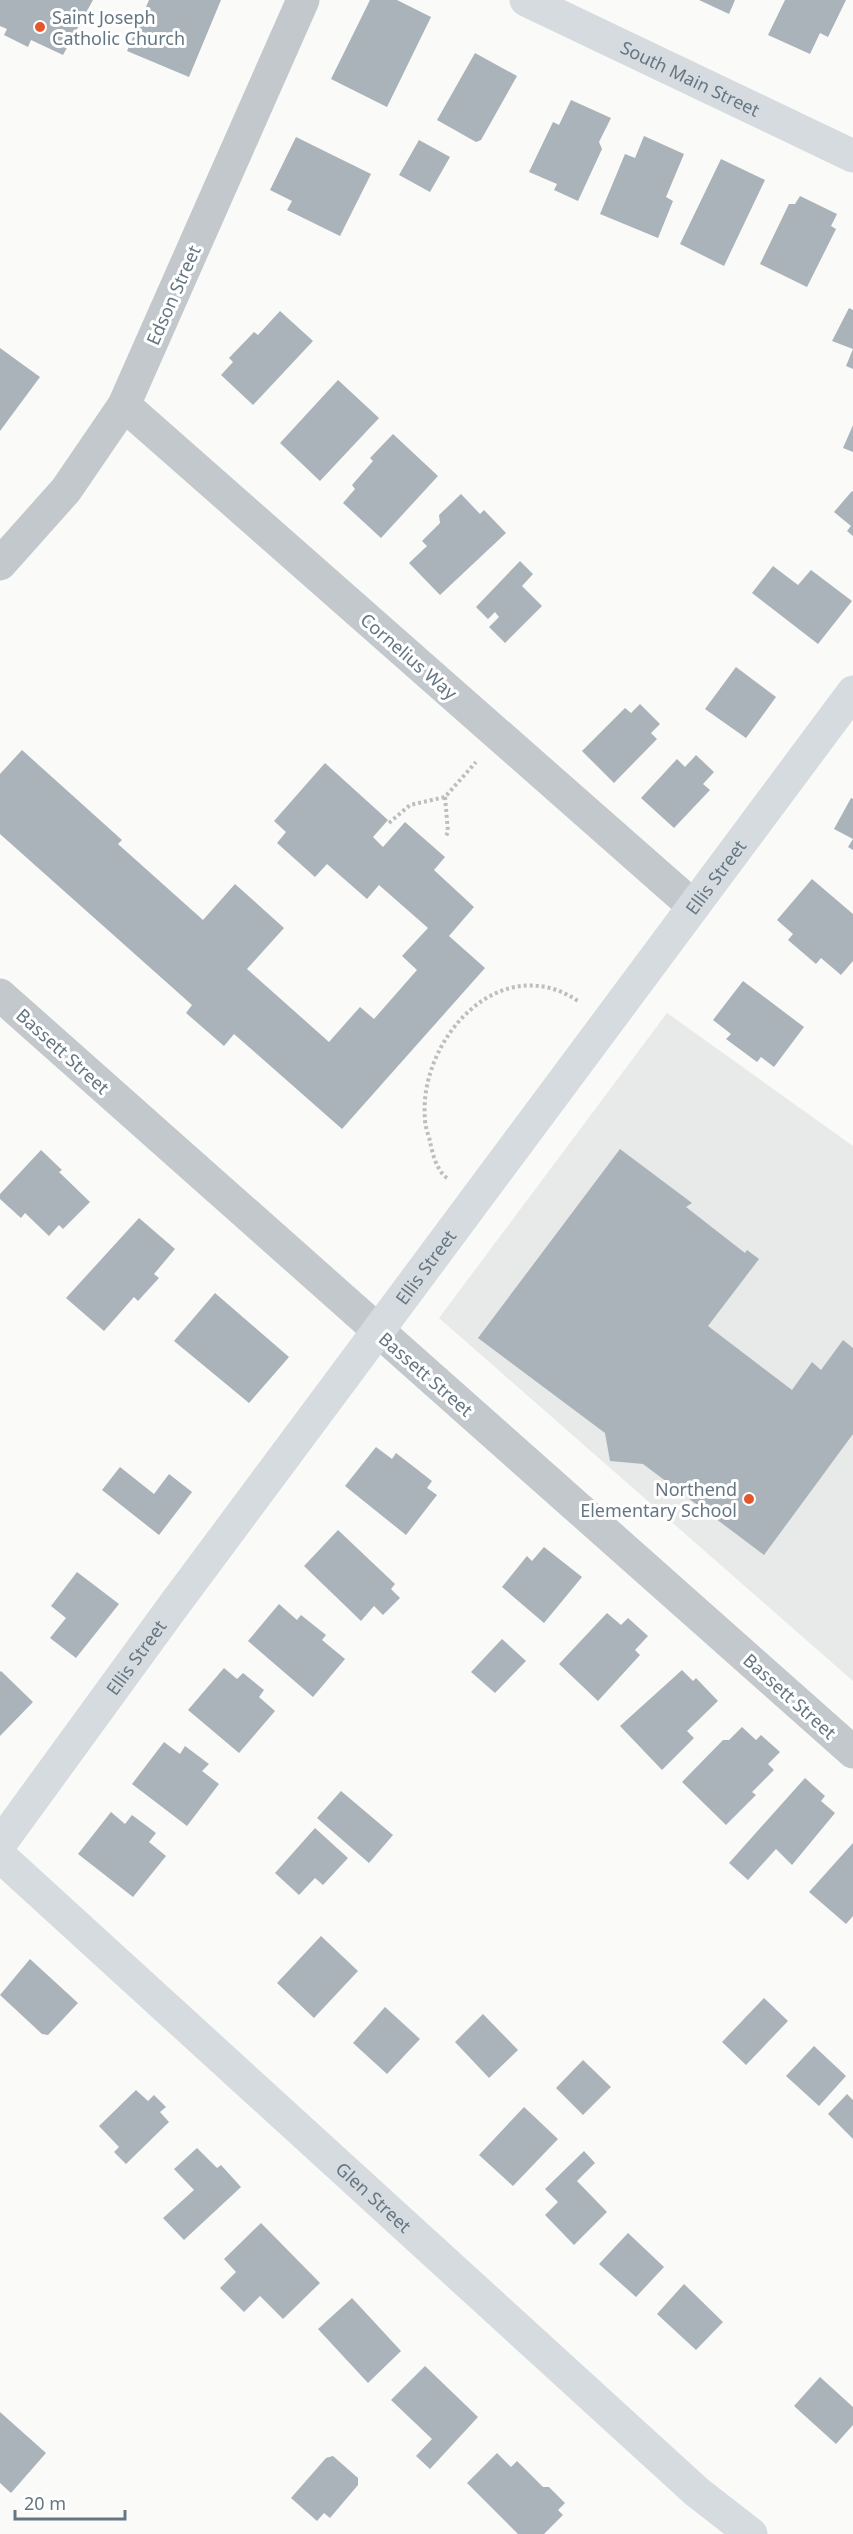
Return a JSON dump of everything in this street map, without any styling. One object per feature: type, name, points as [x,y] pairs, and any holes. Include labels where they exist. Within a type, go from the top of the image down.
[{"type":"street","name":"Edson Street","points":[[0,564],[66,490],[124,405],[303,0]]},
{"type":"street","name":"South Main Street","points":[[526,0],[853,156]]},
{"type":"street","name":"Cornelius Way","points":[[124,405],[693,906]]},
{"type":"street","name":"Ellis Street","points":[[0,1844],[853,692]]},
{"type":"street","name":"Bassett Street","points":[[0,995],[853,1752]]},
{"type":"street","name":"Glen Street","points":[[0,1856],[689,2484],[751,2534]]},
{"type":"path","points":[[389,823],[410,805],[445,797],[476,762]]},
{"type":"path","points":[[445,797],[448,832],[445,838]]},
{"type":"path","points":[[450,1180],[443,1175],[432,1152],[424,1118],[432,1074],[447,1038],[458,1022],[491,994],[505,988],[526,985],[549,987],[566,993],[583,1004]]},
{"type":"shaded area","name":"Northend Elementary School","points":[[667,1013],[853,1146],[853,1681],[439,1318]]},
{"type":"building","name":"Saint Joseph Catholic Church","points":[[0,0],[93,0],[63,55],[31,40],[28,47],[4,35],[7,29],[0,26]]},
{"type":"building","points":[[149,0],[221,0],[189,77],[127,51]]},
{"type":"building","points":[[370,0],[397,0],[431,17],[387,107],[331,79]]},
{"type":"building","points":[[699,0],[735,0],[729,14]]},
{"type":"building","points":[[785,0],[846,0],[828,37],[820,33],[810,54],[768,35]]},
{"type":"building","points":[[475,53],[517,76],[481,140],[476,142],[437,120]]},
{"type":"building","points":[[571,100],[611,118],[599,142],[602,149],[578,201],[554,190],[557,184],[529,172],[553,122],[559,125]]},
{"type":"building","points":[[644,136],[684,154],[666,197],[673,201],[658,238],[600,214],[625,154],[635,158]]},
{"type":"building","points":[[296,137],[371,174],[340,236],[287,210],[292,201],[270,190]]},
{"type":"building","points":[[419,140],[450,157],[430,192],[399,175]]},
{"type":"building","points":[[721,159],[765,180],[724,266],[680,244]]},
{"type":"building","points":[[800,196],[837,214],[831,226],[836,229],[807,287],[760,264],[789,204],[795,204]]},
{"type":"building","points":[[849,308],[853,310],[853,349],[832,341]]},
{"type":"building","points":[[280,311],[313,341],[253,405],[221,375],[233,362],[229,358],[254,332],[258,335]]},
{"type":"building","points":[[0,348],[40,377],[0,431]]},
{"type":"building","points":[[853,349],[853,369],[846,366]]},
{"type":"building","points":[[338,380],[379,418],[320,481],[280,443]]},
{"type":"building","points":[[853,425],[853,452],[843,448]]},
{"type":"building","points":[[393,434],[438,476],[381,538],[343,503],[355,489],[352,485],[373,461],[370,458]]},
{"type":"building","points":[[852,491],[853,536],[847,531],[851,526],[834,512]]},
{"type":"building","points":[[461,494],[480,514],[484,510],[506,533],[440,595],[409,563],[427,546],[422,541],[440,523],[439,515]]},
{"type":"building","points":[[520,561],[533,574],[522,586],[542,606],[505,643],[489,627],[499,617],[495,612],[488,619],[476,607]]},
{"type":"building","points":[[773,566],[798,585],[811,570],[852,601],[818,644],[752,593]]},
{"type":"building","points":[[736,667],[776,697],[746,738],[705,709]]},
{"type":"building","points":[[640,704],[660,724],[651,733],[657,739],[614,783],[582,751],[625,708],[631,713]]},
{"type":"building","points":[[22,750],[122,840],[118,844],[203,920],[235,884],[284,928],[247,969],[329,1042],[360,1007],[374,1019],[417,970],[402,956],[428,928],[379,885],[367,899],[327,864],[315,877],[277,843],[286,832],[274,821],[325,763],[388,820],[373,837],[383,847],[405,822],[445,857],[434,870],[474,907],[449,936],[485,968],[342,1129],[234,1034],[224,1046],[186,1013],[192,1005],[0,834],[0,774]]},
{"type":"building","points":[[696,755],[714,772],[703,784],[710,790],[674,828],[641,798],[677,759],[685,767]]},
{"type":"building","points":[[851,798],[853,799],[853,839],[834,829]]},
{"type":"building","points":[[853,839],[853,850],[848,847]]},
{"type":"building","points":[[812,879],[853,914],[853,961],[841,975],[821,958],[816,964],[788,940],[793,934],[777,920]]},
{"type":"building","points":[[743,981],[804,1027],[774,1067],[761,1057],[757,1062],[726,1039],[731,1034],[713,1020]]},
{"type":"building","points":[[620,1149],[692,1203],[686,1207],[745,1253],[747,1250],[759,1259],[708,1326],[792,1390],[812,1362],[821,1370],[843,1340],[853,1348],[853,1434],[764,1555],[643,1464],[610,1461],[605,1433],[478,1338]]},
{"type":"building","points":[[41,1150],[62,1170],[59,1172],[90,1202],[63,1229],[59,1225],[49,1236],[25,1213],[21,1218],[0,1199],[0,1194]]},
{"type":"building","points":[[139,1218],[175,1249],[154,1274],[159,1278],[138,1301],[134,1297],[104,1331],[66,1298]]},
{"type":"building","points":[[215,1293],[289,1357],[249,1403],[174,1341]]},
{"type":"building","points":[[376,1447],[392,1459],[396,1453],[432,1481],[427,1488],[437,1495],[406,1535],[345,1486]]},
{"type":"building","points":[[120,1467],[154,1494],[169,1474],[192,1492],[159,1535],[102,1490]]},
{"type":"building","points":[[338,1530],[395,1584],[391,1589],[400,1598],[383,1615],[374,1606],[361,1621],[304,1566]]},
{"type":"building","points":[[544,1547],[582,1577],[544,1623],[502,1587],[527,1556],[532,1561]]},
{"type":"building","points":[[77,1572],[119,1604],[76,1658],[50,1638],[66,1618],[51,1606]]},
{"type":"building","points":[[279,1604],[297,1620],[301,1615],[326,1635],[322,1640],[345,1659],[313,1697],[248,1641]]},
{"type":"building","points":[[607,1613],[621,1625],[628,1618],[648,1636],[635,1650],[640,1655],[598,1701],[559,1664]]},
{"type":"building","points":[[502,1639],[526,1661],[495,1693],[471,1672]]},
{"type":"building","points":[[224,1668],[237,1679],[243,1673],[264,1690],[259,1697],[275,1711],[239,1753],[188,1710]]},
{"type":"building","points":[[682,1670],[693,1681],[696,1678],[718,1701],[687,1731],[694,1738],[662,1770],[620,1726]]},
{"type":"building","points":[[0,1672],[33,1702],[0,1736]]},
{"type":"building","points":[[742,1727],[756,1740],[761,1735],[780,1752],[768,1764],[774,1770],[752,1792],[756,1795],[726,1825],[682,1782],[723,1740],[729,1740]]},
{"type":"building","points":[[164,1742],[180,1754],[185,1746],[209,1764],[202,1771],[219,1784],[187,1826],[132,1784]]},
{"type":"building","points":[[805,1778],[825,1796],[821,1801],[835,1813],[792,1865],[776,1849],[748,1880],[729,1863]]},
{"type":"building","points":[[341,1791],[393,1835],[369,1863],[317,1818]]},
{"type":"building","points":[[111,1812],[125,1824],[132,1815],[156,1833],[149,1842],[166,1856],[133,1897],[78,1854]]},
{"type":"building","points":[[315,1828],[348,1858],[323,1885],[315,1878],[299,1895],[275,1873]]},
{"type":"building","points":[[853,1843],[853,1916],[846,1924],[809,1892]]},
{"type":"building","points":[[321,1936],[358,1971],[314,2018],[277,1983]]},
{"type":"building","points":[[30,1959],[78,2003],[48,2035],[42,2034],[0,1995]]},
{"type":"building","points":[[764,1998],[788,2021],[746,2065],[722,2042]]},
{"type":"building","points":[[385,2007],[420,2039],[387,2074],[353,2043]]},
{"type":"building","points":[[483,2014],[518,2050],[489,2078],[455,2042]]},
{"type":"building","points":[[814,2046],[846,2076],[819,2106],[786,2076]]},
{"type":"building","points":[[583,2060],[611,2087],[583,2115],[556,2088]]},
{"type":"building","points":[[136,2090],[148,2101],[154,2095],[166,2107],[160,2112],[169,2122],[126,2164],[114,2152],[119,2147],[99,2126]]},
{"type":"building","points":[[847,2094],[853,2100],[853,2139],[828,2114]]},
{"type":"building","points":[[524,2107],[558,2139],[513,2186],[479,2155]]},
{"type":"building","points":[[197,2148],[217,2168],[221,2165],[241,2187],[184,2240],[163,2218],[194,2190],[174,2169]]},
{"type":"building","points":[[584,2151],[595,2163],[577,2181],[607,2212],[574,2245],[545,2215],[558,2202],[545,2189]]},
{"type":"building","points":[[261,2223],[320,2283],[283,2319],[260,2296],[244,2312],[220,2288],[236,2272],[224,2259]]},
{"type":"building","points":[[628,2233],[664,2267],[636,2297],[599,2264]]},
{"type":"building","points":[[684,2284],[723,2322],[696,2350],[657,2314]]},
{"type":"building","points":[[352,2298],[401,2351],[368,2383],[318,2329]]},
{"type":"building","points":[[425,2366],[478,2417],[430,2469],[416,2456],[432,2439],[391,2400]]},
{"type":"building","points":[[820,2377],[853,2407],[853,2425],[836,2444],[794,2406]]},
{"type":"building","points":[[0,2412],[46,2453],[11,2493],[0,2483]]},
{"type":"building","points":[[497,2453],[511,2467],[517,2461],[543,2487],[549,2487],[565,2503],[558,2510],[563,2515],[544,2534],[518,2534],[467,2483]]},
{"type":"building","points":[[333,2456],[358,2478],[358,2485],[330,2518],[324,2513],[317,2521],[291,2498],[326,2458]]},
{"type":"place","name":"Saint Joseph Catholic Church","points":[[40,27]]},
{"type":"place","name":"Northend Elementary School","points":[[749,1499]]}]
